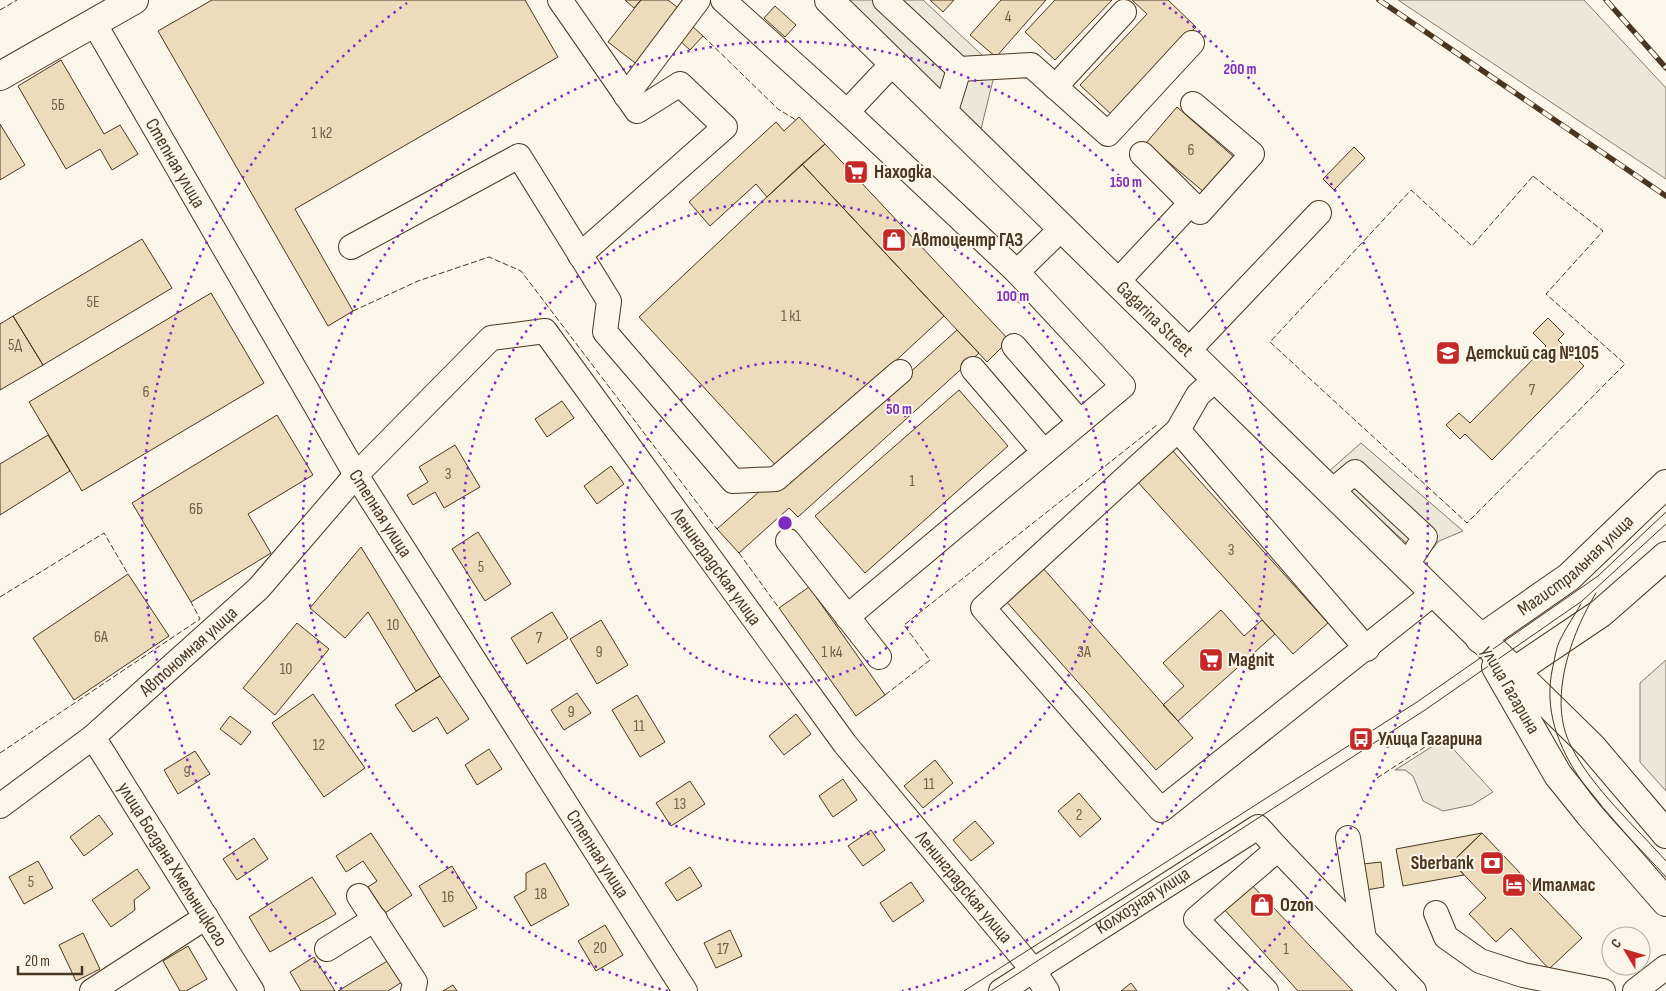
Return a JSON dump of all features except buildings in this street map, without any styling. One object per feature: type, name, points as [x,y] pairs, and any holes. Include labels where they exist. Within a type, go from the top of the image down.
[{"type":"main road","points":[[0,76],[134,0]]},
{"type":"main road","name":"Gagarina Street","points":[[829,0],[1480,639]]},
{"type":"main road","name":"Магистральная улица","points":[[1480,639],[1569,577],[1666,484]]},
{"type":"main road","points":[[1509,676],[1601,613],[1666,556]]},
{"type":"main road","name":"улица Гагарина","points":[[1480,639],[1509,676],[1592,747],[1666,834]]},
{"type":"main road","name":"улица Гагарина","points":[[1509,676],[1558,775],[1666,902]]},
{"type":"street","points":[[560,0],[637,111],[680,84],[725,126],[580,255]]},
{"type":"street","points":[[626,96],[698,0]]},
{"type":"street","points":[[722,0],[847,112],[1017,272],[1123,386],[847,617]]},
{"type":"street","points":[[885,0],[959,69],[1031,65],[1108,134],[1192,43]]},
{"type":"street","points":[[1055,87],[1124,12]]},
{"type":"street","name":"Степная улица","points":[[94,23],[356,475],[685,991]]},
{"type":"street","points":[[847,112],[893,63]]},
{"type":"street","points":[[945,114],[959,69]]},
{"type":"street","points":[[1142,154],[1200,212],[1252,154],[1193,104]]},
{"type":"street","points":[[351,247],[519,156],[609,301],[605,332],[733,481],[776,479],[900,372]]},
{"type":"street","points":[[1117,282],[1191,203]]},
{"type":"street","points":[[1188,351],[1319,212]]},
{"type":"street","points":[[1017,272],[1062,228]]},
{"type":"street","name":"Ленинградская улица","points":[[356,475],[491,338],[545,331],[846,744],[1033,970],[1047,991]]},
{"type":"street","points":[[1014,346],[1080,422]]},
{"type":"street","points":[[974,369],[1044,452]]},
{"type":"street","points":[[1216,379],[1198,395],[1178,430],[983,608],[1161,810],[1367,649],[1434,594]]},
{"type":"street","points":[[1178,430],[1367,649]]},
{"type":"street","name":"Автономная улица","points":[[0,806],[93,737],[259,588],[356,475]]},
{"type":"street","points":[[788,541],[879,657]]},
{"type":"street","name":"улица Богдана Хмельницкого","points":[[93,737],[252,991]]},
{"type":"street","name":"Колхозная улица","points":[[1001,991],[1258,826],[1278,849]]},
{"type":"street","points":[[1348,838],[1364,939]]},
{"type":"street","points":[[1266,991],[1196,919],[1278,849],[1414,991]]},
{"type":"street","points":[[359,896],[415,982],[413,991]]},
{"type":"street","points":[[1436,913],[1446,937],[1480,961],[1524,975],[1603,991]]},
{"type":"street","points":[[92,991],[206,917]]},
{"type":"street","points":[[327,949],[375,920]]},
{"type":"street","points":[[1635,991],[1666,967]]},
{"type":"shaded area","points":[[845,0],[923,0],[996,68],[980,133]]},
{"type":"shaded area","points":[[1398,0],[1584,0],[1666,88],[1666,179]]},
{"type":"shaded area","points":[[1361,443],[1463,531],[1439,541],[1424,559],[1328,472]]},
{"type":"shaded area","points":[[1666,660],[1666,791],[1640,762],[1640,683]]},
{"type":"shaded area","points":[[1444,739],[1493,792],[1472,805],[1443,811],[1423,801],[1413,776],[1405,770],[1395,770]]},
{"type":"tram line","points":[[964,991],[1417,702],[1598,576],[1666,512]]},
{"type":"tram line","points":[[991,991],[1425,710],[1582,601],[1666,524]]},
{"type":"tram line","points":[[1596,593],[1578,628],[1565,668],[1561,708],[1564,728],[1571,746],[1590,777],[1666,861]]},
{"type":"tram line","points":[[1581,604],[1567,626],[1555,656],[1550,698],[1555,728],[1566,756],[1582,782],[1602,808],[1666,877]]},
{"type":"railway","points":[[1379,0],[1666,196]]},
{"type":"railway","points":[[1606,0],[1666,68]]},
{"type":"fence","points":[[0,10],[17,0]]},
{"type":"fence","points":[[703,36],[778,109],[796,120]]},
{"type":"fence","points":[[1533,176],[1603,231],[1546,294],[1625,364],[1467,523],[1270,342],[1411,190],[1472,246],[1533,176]]},
{"type":"fence","points":[[353,311],[418,281],[489,257],[521,271],[717,529]]},
{"type":"fence","points":[[885,695],[930,660],[904,625],[1157,425]]},
{"type":"fence","points":[[0,597],[104,533],[128,574]]},
{"type":"fence","points":[[739,553],[779,608]]},
{"type":"fence","points":[[0,753],[200,619],[191,602]]},
{"type":"fence","points":[[1377,778],[1442,736]]},
{"type":"place","name":"Находка","points":[[856,172]]},
{"type":"place","name":"Автоцентр ГАЗ","points":[[894,240]]},
{"type":"place","name":"Детский сад №105","points":[[1448,353]]},
{"type":"place","name":"Magnit","points":[[1211,660]]},
{"type":"place","name":"Улица Гагарина","points":[[1361,739]]},
{"type":"place","name":"Sberbank","points":[[1492,863]]},
{"type":"place","name":"Италмас","points":[[1514,885]]},
{"type":"place","name":"Ozon","points":[[1262,905]]}]
